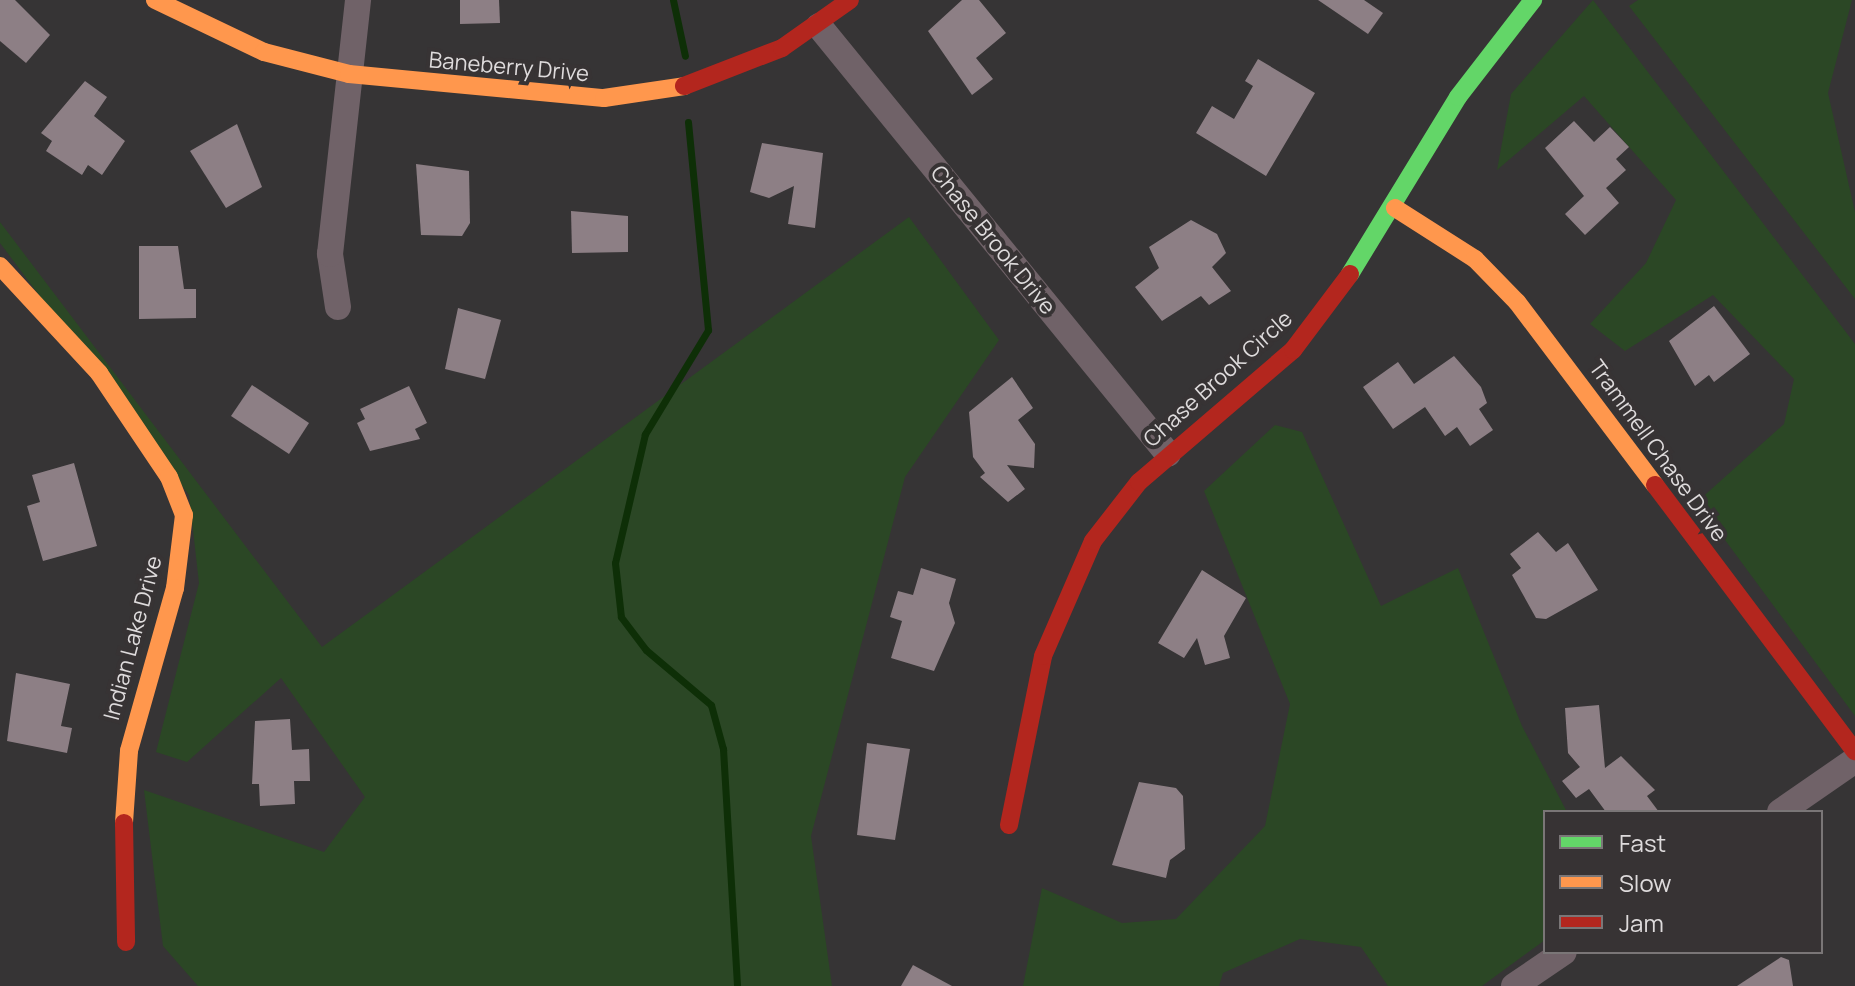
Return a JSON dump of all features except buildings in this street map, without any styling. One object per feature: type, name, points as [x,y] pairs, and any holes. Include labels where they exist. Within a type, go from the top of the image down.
[{"type":"street","name":"Baneberry Drive","points":[[155,0],[264,52],[349,74],[529,94],[636,96],[724,74],[819,26],[850,0]]},
{"type":"street","points":[[338,307],[329,273],[358,0]]},
{"type":"street","name":"Chase Brook Circle","points":[[1009,825],[1043,656],[1070,583],[1107,521],[1168,454],[1293,350],[1395,208],[1458,97],[1533,0]]},
{"type":"street","name":"Chase Brook Drive","points":[[819,26],[1168,454]]},
{"type":"street","name":"Trammell Chase Drive","points":[[1395,208],[1475,259],[1517,302],[1855,751]]},
{"type":"street","name":"Indian Lake Drive","points":[[0,266],[99,373],[169,477],[184,515],[175,588],[129,751],[122,851],[126,942]]},
{"type":"street","points":[[1783,810],[1855,760]]},
{"type":"street","points":[[1514,986],[1561,954]]},
{"type":"green space","points":[[1593,0],[1855,344],[1855,716],[1697,502],[1784,424],[1794,379],[1713,295],[1625,351],[1590,324],[1646,263],[1676,200],[1584,96],[1497,170],[1511,94]]},
{"type":"green space","points":[[1638,0],[1852,0],[1828,93],[1855,212],[1855,299],[1629,6]]},
{"type":"green space","points":[[909,217],[999,340],[905,477],[811,836],[832,986],[198,986],[163,946],[144,790],[324,852],[365,797],[281,678],[187,762],[156,752],[199,583],[189,495],[0,243],[0,222],[322,647]]},
{"type":"green space","points":[[1275,425],[1302,432],[1381,606],[1458,568],[1522,726],[1566,810],[1543,810],[1543,941],[1482,986],[1388,986],[1361,947],[1300,939],[1223,973],[1219,986],[1023,986],[1042,888],[1122,923],[1176,919],[1265,826],[1290,704],[1204,491]]},
{"type":"waterway","points":[[673,0],[685,56]]},
{"type":"waterway","points":[[688,122],[708,330],[645,434],[615,563],[621,617],[646,650],[711,705],[723,749],[737,986]]},
{"type":"traffic: fast","points":[[1350,274],[1458,97],[1533,0]]},
{"type":"traffic: slow","points":[[155,0],[264,52],[349,74],[604,98],[684,86]]},
{"type":"traffic: slow","points":[[1395,208],[1475,259],[1517,302],[1655,485]]},
{"type":"traffic: slow","points":[[0,266],[99,373],[169,477],[184,515],[175,588],[129,751],[124,823]]},
{"type":"traffic: jam","points":[[684,86],[782,48],[850,0]]},
{"type":"traffic: jam","points":[[1009,825],[1043,656],[1093,541],[1139,482],[1293,350],[1350,274]]},
{"type":"traffic: jam","points":[[1655,485],[1855,751]]},
{"type":"traffic: jam","points":[[124,823],[126,942]]}]
